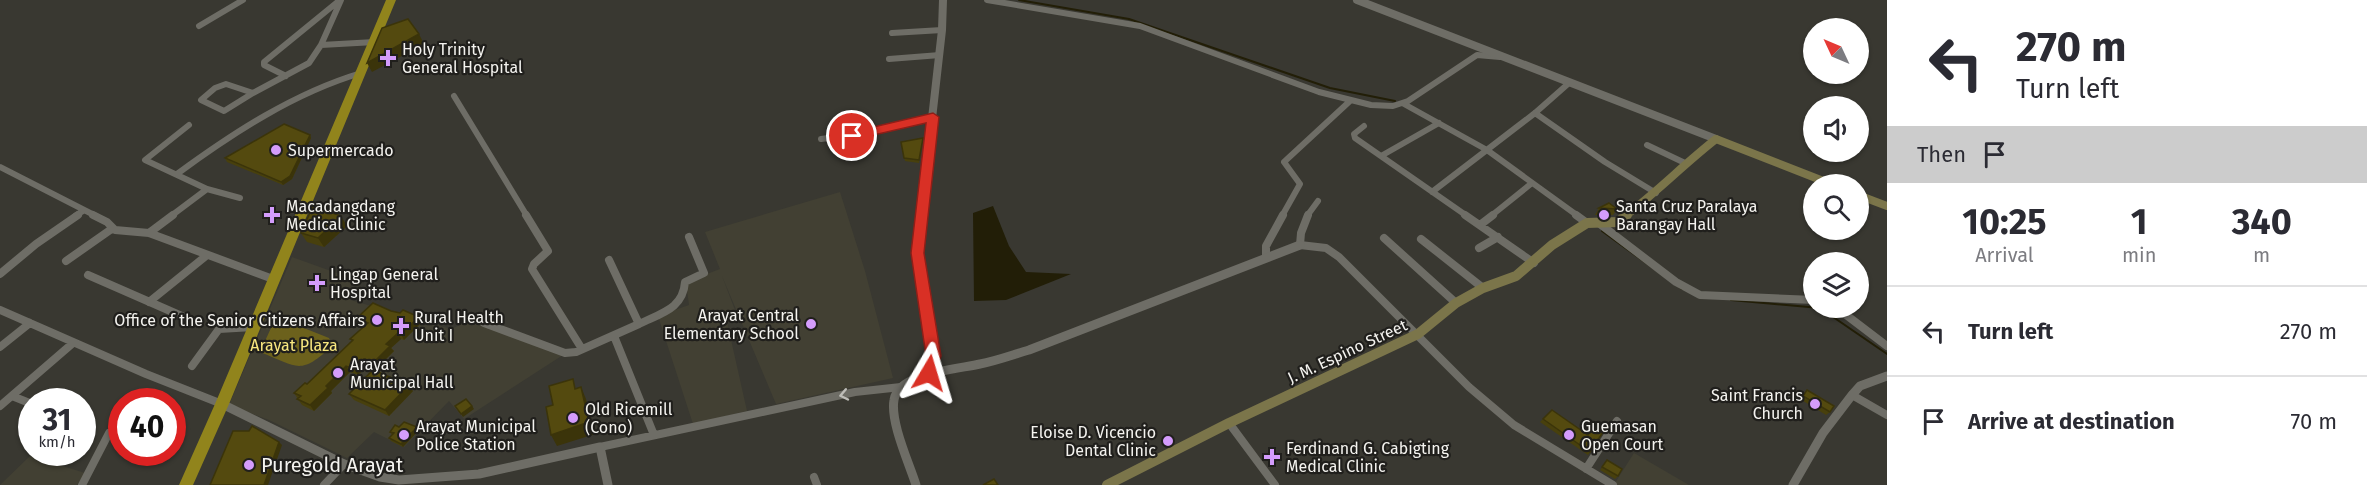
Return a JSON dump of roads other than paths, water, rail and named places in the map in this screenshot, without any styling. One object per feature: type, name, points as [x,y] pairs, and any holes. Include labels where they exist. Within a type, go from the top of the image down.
[{"type":"highway","points":[[186,485],[392,0]]},
{"type":"main road","points":[[1587,223],[1618,222],[1656,193],[1685,163],[1716,139],[1806,174]]},
{"type":"main road","points":[[1869,200],[1887,207]]},
{"type":"main road","name":"J. M. Espino Street","points":[[1107,485],[1229,423],[1418,334],[1456,303],[1484,288],[1516,276],[1534,263],[1552,245],[1587,223]]},
{"type":"street","points":[[199,26],[243,0]]},
{"type":"street","points":[[253,93],[227,82],[201,100],[224,111],[309,63],[321,45],[340,0]]},
{"type":"street","points":[[286,76],[264,65],[264,62],[340,0]]},
{"type":"street","points":[[929,373],[934,356],[917,253],[940,55],[943,0]]},
{"type":"street","points":[[987,0],[1140,26],[1318,92],[1350,101],[1404,104],[1487,150],[1587,223]]},
{"type":"street","points":[[1357,0],[1716,139]]},
{"type":"street","points":[[892,33],[942,30]]},
{"type":"street","points":[[321,45],[375,42]]},
{"type":"street","points":[[889,59],[940,55]]},
{"type":"street","points":[[1404,104],[1468,59],[1477,55],[1503,57]]},
{"type":"street","points":[[177,174],[224,140],[289,104],[335,80],[361,73]]},
{"type":"street","points":[[1432,192],[1535,113],[1569,83]]},
{"type":"street","points":[[454,96],[548,251],[534,264],[532,269],[582,349]]},
{"type":"street","points":[[1266,257],[1266,246],[1300,184],[1284,162],[1350,101]]},
{"type":"street","points":[[1535,113],[1605,162],[1656,193]]},
{"type":"street","points":[[821,139],[873,132],[933,117]]},
{"type":"street","points":[[1381,156],[1439,123]]},
{"type":"street","points":[[189,125],[145,160],[207,189],[240,198]]},
{"type":"street","points":[[1364,126],[1353,135],[1534,263]]},
{"type":"street","points":[[1647,145],[1685,163]]},
{"type":"street","points":[[0,167],[106,222],[113,228],[149,233],[273,279]]},
{"type":"street","points":[[1480,225],[1532,183]]},
{"type":"street","points":[[149,233],[207,189]]},
{"type":"street","points":[[1300,245],[1299,235],[1303,225],[1318,201]]},
{"type":"street","points":[[0,274],[36,244],[83,211]]},
{"type":"street","points":[[1600,224],[1677,282],[1700,295],[1803,300]]},
{"type":"street","points":[[66,261],[113,228]]},
{"type":"street","points":[[484,323],[565,353],[614,336],[678,304],[684,295],[686,282],[704,273],[689,237]]},
{"type":"street","points":[[1479,248],[1498,237]]},
{"type":"street","points":[[1383,238],[1456,303]]},
{"type":"street","points":[[1421,239],[1484,288]]},
{"type":"street","points":[[0,310],[73,343],[222,404],[344,464],[380,477],[399,480],[442,478],[489,472],[855,392],[901,387],[929,373],[956,370],[1017,352],[1138,309],[1300,245],[1326,248],[1338,257],[1469,387],[1514,424],[1613,485]]},
{"type":"street","points":[[149,302],[206,255]]},
{"type":"street","points":[[609,260],[639,324]]},
{"type":"street","points":[[88,275],[184,317]]},
{"type":"street","points":[[1850,318],[1887,346]]},
{"type":"street","points":[[0,347],[30,323]]},
{"type":"street","points":[[192,366],[219,329],[253,327]]},
{"type":"street","points":[[614,336],[654,435]]},
{"type":"street","points":[[0,406],[73,343]]},
{"type":"street","points":[[1793,485],[1823,433],[1852,395],[1860,386],[1884,380]]},
{"type":"street","points":[[901,387],[894,397],[894,411],[916,485]]},
{"type":"street","points":[[1852,395],[1887,415]]},
{"type":"street","points":[[12,396],[18,398]]},
{"type":"street","points":[[1586,469],[1617,421]]},
{"type":"street","points":[[1229,423],[1275,485]]},
{"type":"street","points":[[82,485],[108,435]]},
{"type":"street","points":[[600,447],[608,485]]},
{"type":"street","points":[[324,485],[344,464]]},
{"type":"waterway","points":[[1019,0],[1129,19],[1330,88],[1395,101]]},
{"type":"waterway","points":[[1602,231],[1682,289]]},
{"type":"waterway","points":[[1731,300],[1820,308],[1887,354]]},
{"type":"place","name":"Holy Trinity General Hospital","points":[[388,58]]},
{"type":"place","name":"Supermercado","points":[[276,150]]},
{"type":"place","name":"Macadangdang Medical Clinic","points":[[272,215]]},
{"type":"place","name":"Santa Cruz Paralaya Barangay Hall","points":[[1604,215]]},
{"type":"place","name":"Lingap General Hospital","points":[[317,283]]},
{"type":"place","name":"Office of the Senior Citizens Affairs","points":[[377,320]]},
{"type":"place","name":"Arayat Central Elementary School","points":[[811,324]]},
{"type":"place","name":"Rural Health Unit I","points":[[401,326]]},
{"type":"place","name":"Arayat Municipal Hall","points":[[338,373]]},
{"type":"place","name":"Saint Francis Church","points":[[1815,404]]},
{"type":"place","name":"Old Ricemill (Cono)","points":[[573,418]]},
{"type":"place","name":"Arayat Municipal Police Station","points":[[404,435]]},
{"type":"place","name":"Guemasan Open Court","points":[[1569,435]]},
{"type":"place","name":"Eloise D. Vicencio Dental Clinic","points":[[1168,441]]},
{"type":"place","name":"Ferdinand G. Cabigting Medical Clinic","points":[[1272,457]]},
{"type":"place","name":"Puregold Arayat","points":[[249,465]]},
{"type":"park label","name":"Arayat Plaza","points":[[294,345]]}]
